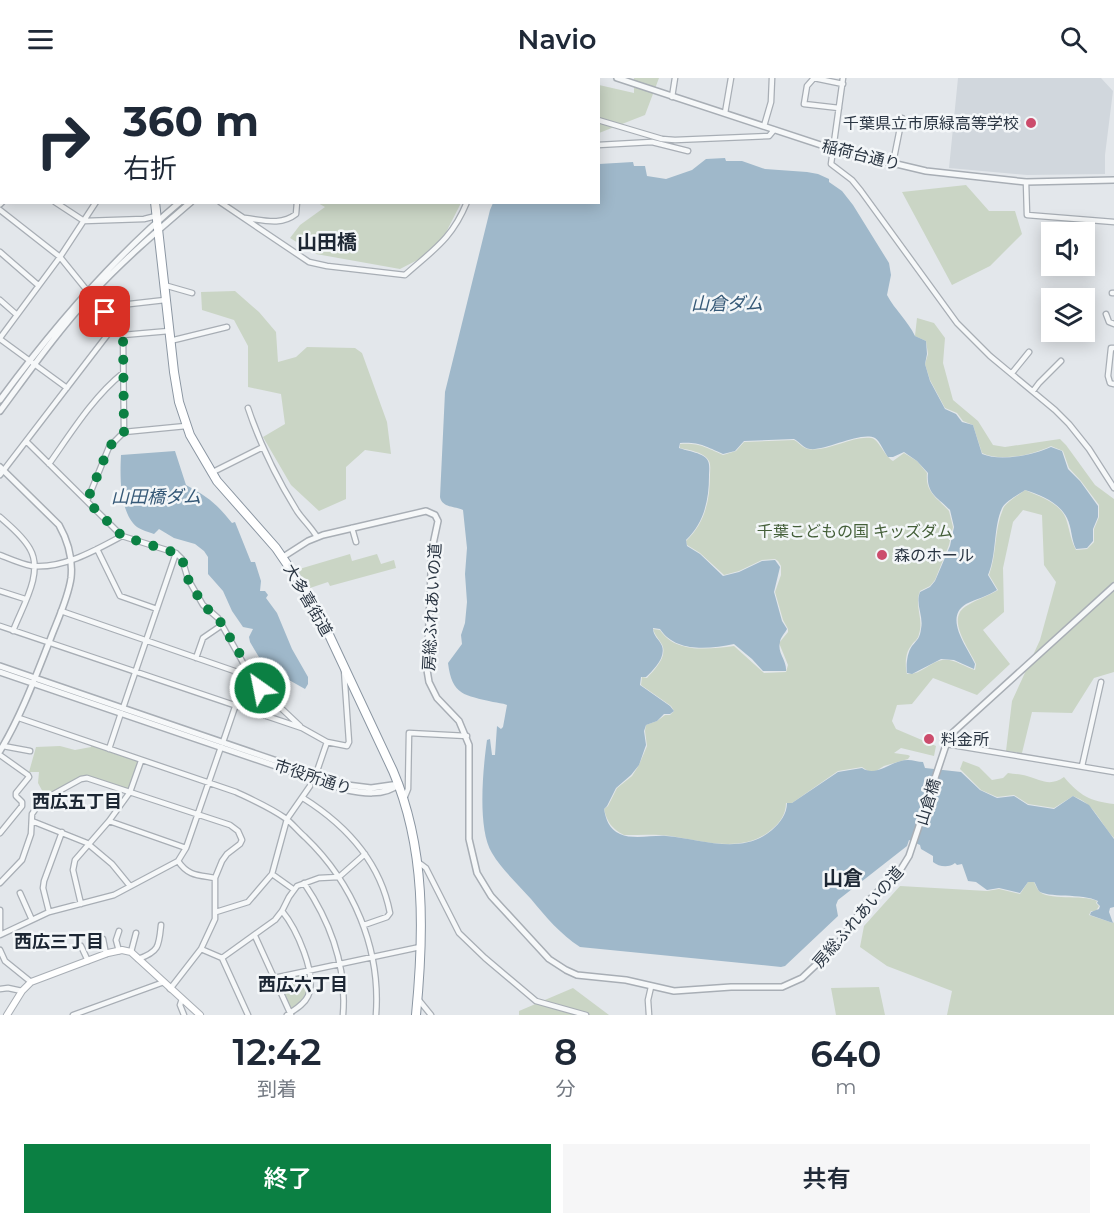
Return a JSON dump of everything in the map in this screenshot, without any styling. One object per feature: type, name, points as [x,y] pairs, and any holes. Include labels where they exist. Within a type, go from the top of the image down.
[{"type":"highway","name":"大多喜街道","points":[[155,204],[170,341],[179,402],[186,426],[211,473],[283,557],[312,602],[344,665],[404,799],[411,821],[418,862],[420,947],[416,1015]]},
{"type":"main road","points":[[7,1015],[31,982],[118,951],[132,952],[200,1015]]},
{"type":"street","name":"稲荷台通り","points":[[617,78],[833,149],[926,171],[1026,182],[1114,180]]},
{"type":"street","points":[[672,97],[675,78]]},
{"type":"street","points":[[725,113],[731,78]]},
{"type":"street","points":[[764,126],[771,102],[772,78]]},
{"type":"street","points":[[839,108],[804,104],[807,86],[814,78],[843,81],[831,164],[852,180],[861,191],[940,303],[971,338],[1069,424],[1089,449],[1114,488]]},
{"type":"street","points":[[893,163],[902,118]]},
{"type":"street","points":[[600,121],[662,139],[675,140],[769,136],[774,130]]},
{"type":"street","points":[[600,145],[652,142],[688,151]]},
{"type":"street","points":[[1026,182],[1027,215],[1114,222]]},
{"type":"street","points":[[58,204],[84,221],[144,219],[157,223],[188,204]]},
{"type":"street","points":[[67,388],[0,338],[60,257],[95,204]]},
{"type":"street","points":[[0,400],[89,293],[178,204]]},
{"type":"street","points":[[223,204],[309,262],[405,275],[436,250],[460,220],[466,204]]},
{"type":"street","points":[[245,218],[276,221],[290,219],[296,214],[297,204]]},
{"type":"street","points":[[0,210],[60,257],[123,335],[124,432]]},
{"type":"street","points":[[0,252],[38,285]]},
{"type":"street","points":[[164,285],[192,293]]},
{"type":"street","points":[[0,300],[17,315]]},
{"type":"street","points":[[105,312],[111,306],[165,300]]},
{"type":"street","points":[[1106,314],[1109,322],[1114,324]]},
{"type":"street","points":[[1,750],[19,718],[61,611],[71,578],[71,560],[59,525],[1,471],[115,325]]},
{"type":"street","points":[[170,341],[227,327]]},
{"type":"street","points":[[123,335],[169,331]]},
{"type":"street","points":[[1114,348],[1111,348],[1108,376],[1110,383],[1114,384]]},
{"type":"street","points":[[1012,373],[1029,352]]},
{"type":"street","points":[[1033,391],[1061,361]]},
{"type":"street","points":[[0,411],[32,362]]},
{"type":"street","points":[[49,464],[113,380],[123,373]]},
{"type":"street","points":[[248,408],[263,447],[298,512],[317,537]]},
{"type":"street","points":[[87,501],[109,447],[124,432],[186,426]]},
{"type":"street","points":[[0,910],[0,933],[50,912],[114,895],[178,861],[186,848],[246,675],[243,659],[222,624],[203,605],[188,579],[182,559],[176,553],[122,536],[26,441]]},
{"type":"street","points":[[211,473],[263,447]]},
{"type":"street","points":[[1108,477],[1114,476]]},
{"type":"street","name":"房総ふれあいの道","points":[[283,557],[317,537],[426,511],[435,515],[438,521],[432,549],[427,670],[429,682],[437,698],[459,721],[467,736],[470,850],[477,873],[491,896],[556,965],[578,975],[626,980],[674,991],[731,987],[782,987],[812,971],[837,945],[868,902],[906,863],[914,844]]},
{"type":"street","points":[[0,517],[23,539],[30,549],[35,566],[34,576],[13,631]]},
{"type":"street","points":[[352,528],[356,542]]},
{"type":"street","points":[[0,555],[35,566],[71,560],[122,536]]},
{"type":"street","points":[[97,549],[120,596],[157,609]]},
{"type":"street","points":[[109,749],[176,553]]},
{"type":"street","points":[[1114,586],[956,729],[946,744],[1114,772]]},
{"type":"street","points":[[0,591],[25,599]]},
{"type":"street","points":[[61,611],[246,675],[302,728]]},
{"type":"street","points":[[196,658],[203,638],[222,624]]},
{"type":"street","points":[[0,626],[236,705],[302,728],[327,741],[347,746],[349,742],[344,665]]},
{"type":"street","name":"市役所通り","points":[[0,666],[34,681]]},
{"type":"street","name":"市役所通り","points":[[0,672],[34,681],[353,791],[380,792],[393,789],[399,784]]},
{"type":"street","points":[[1082,766],[1101,682]]},
{"type":"street","points":[[19,718],[208,783],[256,802],[287,819],[323,854],[352,898],[364,925],[373,957],[376,1015]]},
{"type":"street","points":[[404,799],[408,789],[409,733],[467,736]]},
{"type":"street","points":[[316,774],[327,741]]},
{"type":"street","name":"山倉橋","points":[[914,844],[946,744]]},
{"type":"street","name":"市役所通り","points":[[222,745],[361,787],[399,784]]},
{"type":"street","points":[[1,750],[30,751]]},
{"type":"street","points":[[0,833],[22,806],[16,793],[29,777],[1,750]]},
{"type":"street","points":[[81,904],[75,860],[87,843],[109,821],[130,792],[141,761]]},
{"type":"street","points":[[0,883],[22,860],[28,847],[32,814],[41,801],[81,778],[87,778],[196,816],[230,825],[242,835],[240,844],[227,854],[215,878],[216,912],[201,949],[170,989]]},
{"type":"street","points":[[216,912],[248,902],[272,874],[287,819],[310,786]]},
{"type":"street","points":[[303,798],[328,814],[351,834],[382,882],[390,913],[387,917],[364,925]]},
{"type":"street","points":[[0,821],[5,826]]},
{"type":"street","points":[[32,821],[87,843],[112,864],[130,886]]},
{"type":"street","points":[[109,821],[186,848]]},
{"type":"street","points":[[50,912],[43,888],[44,880],[62,832]]},
{"type":"street","points":[[222,958],[255,936],[282,912],[294,889],[319,878],[339,877],[365,854]]},
{"type":"street","points":[[178,861],[184,870],[215,878]]},
{"type":"street","points":[[418,862],[426,868],[459,933],[484,958],[536,1001],[586,1015]]},
{"type":"street","points":[[272,874],[294,889]]},
{"type":"street","points":[[304,883],[319,905],[329,926],[341,963],[343,1015]]},
{"type":"street","points":[[20,893],[32,920]]},
{"type":"street","points":[[255,936],[289,1014],[309,995],[310,982],[298,938],[290,921],[282,912]]},
{"type":"street","points":[[138,959],[154,952],[159,945],[161,925]]},
{"type":"street","points":[[118,951],[116,940],[119,931]]},
{"type":"street","points":[[132,952],[136,933]]},
{"type":"street","points":[[103,939],[106,954]]},
{"type":"street","points":[[81,945],[88,961]]},
{"type":"street","points":[[274,978],[420,947]]},
{"type":"street","points":[[201,949],[222,958],[248,1015]]},
{"type":"street","points":[[0,950],[5,961],[31,982]]},
{"type":"street","points":[[73,1015],[164,982]]},
{"type":"street","points":[[649,1015],[648,1000],[651,987]]},
{"type":"street","points":[[0,989],[8,988],[22,992]]},
{"type":"street","points":[[182,999],[180,1005],[184,1015]]},
{"type":"street","points":[[418,999],[431,1015]]},
{"type":"shaded area","name":"千葉県立市原緑高等学校","points":[[958,78],[1101,78],[1113,91],[1105,155],[1105,174],[1027,175],[949,168]]},
{"type":"green space","points":[[634,78],[659,78],[645,115],[600,133],[600,85],[634,93]]},
{"type":"green space","points":[[966,185],[989,211],[1015,211],[1022,234],[990,266],[952,285],[902,192]]},
{"type":"green space","points":[[320,204],[460,204],[437,250],[400,269],[316,254],[290,238],[300,225],[325,207]]},
{"type":"green space","points":[[235,291],[259,312],[276,332],[278,362],[296,357],[307,347],[355,348],[362,353],[387,422],[391,454],[365,450],[346,467],[346,499],[319,511],[291,485],[263,437],[285,424],[281,394],[248,387],[248,346],[234,320],[202,310],[201,292]]},
{"type":"green space","name":"千葉こどもの国 キッズダム","points":[[917,318],[934,323],[945,338],[943,363],[953,400],[978,421],[993,445],[1005,447],[1060,439],[1095,485],[1114,499],[1114,672],[1094,678],[1072,713],[1032,712],[1022,753],[1006,751],[1012,701],[1040,640],[1056,582],[1044,565],[1042,515],[1023,510],[1013,522],[1003,568],[1004,612],[983,630],[1010,664],[977,695],[933,678],[912,704],[897,705],[892,721],[896,729],[936,746],[934,756],[901,748],[894,753],[908,755],[910,756],[908,759],[884,766],[876,771],[868,771],[862,767],[838,771],[792,803],[786,803],[784,815],[777,824],[760,837],[748,842],[722,844],[671,836],[620,833],[611,825],[604,809],[608,806],[617,788],[632,776],[639,765],[647,746],[646,725],[674,711],[671,706],[641,685],[642,677],[647,678],[663,656],[663,647],[653,629],[660,630],[667,638],[684,646],[704,649],[734,646],[764,673],[786,672],[788,665],[779,643],[788,629],[775,592],[781,575],[781,566],[778,561],[775,559],[762,560],[724,575],[700,553],[687,545],[686,541],[698,527],[705,511],[709,493],[710,466],[704,455],[680,448],[680,444],[698,445],[723,455],[736,451],[744,442],[794,440],[805,448],[820,449],[855,439],[871,438],[877,441],[893,461],[904,453],[917,461],[927,473],[930,490],[949,511],[953,527],[949,545],[935,580],[930,586],[920,591],[918,597],[920,628],[918,638],[908,652],[907,674],[917,673],[942,660],[955,661],[975,670],[976,664],[960,633],[958,617],[961,610],[968,605],[998,590],[989,575],[1000,517],[1007,504],[1025,490],[1044,498],[1061,510],[1076,550],[1087,549],[1094,542],[1099,505],[1069,468],[1063,451],[1051,446],[1017,456],[990,456],[982,453],[973,425],[963,421],[957,413],[945,408],[930,380],[925,364],[928,354],[926,341],[915,336]]},
{"type":"green space","points":[[350,554],[352,561],[377,554],[381,564],[394,560],[396,568],[330,586],[328,582],[307,589],[296,570]]},
{"type":"green space","points":[[91,745],[137,760],[139,763],[129,789],[84,775],[45,796],[38,783],[39,772],[29,772],[36,747],[60,746],[75,750],[91,747]]},
{"type":"green space","points":[[963,761],[979,767],[992,780],[1003,778],[1008,773],[1050,782],[1064,777],[1075,789],[1086,796],[1114,804],[1114,838],[1092,809],[1081,799],[1073,796],[1054,808],[1028,804],[1014,795],[997,797],[981,790],[960,769]]},
{"type":"green space","points":[[1028,882],[1034,882],[1039,891],[1049,896],[1097,901],[1099,906],[1089,915],[1114,922],[1114,1015],[947,1015],[952,991],[887,966],[860,947],[864,926],[900,886],[987,891],[999,889],[1020,894]]},
{"type":"green space","points":[[304,973],[308,980],[306,993],[298,1005],[291,1008],[279,981]]},
{"type":"green space","points":[[879,987],[885,1015],[836,1015],[831,988]]},
{"type":"green space","points":[[573,988],[609,1015],[519,1015],[519,1011]]},
{"type":"water","name":"山倉ダム","points":[[725,158],[726,161],[742,161],[765,169],[807,172],[829,179],[829,182],[842,191],[853,205],[889,263],[891,275],[887,295],[915,336],[926,341],[925,364],[930,381],[945,409],[956,414],[962,422],[973,425],[982,454],[998,457],[1017,456],[1051,447],[1062,451],[1068,469],[1098,506],[1098,517],[1093,529],[1093,541],[1087,548],[1076,549],[1067,518],[1054,503],[1025,490],[1006,503],[999,516],[988,575],[997,590],[966,604],[959,610],[957,617],[959,633],[975,664],[974,669],[954,660],[941,659],[912,674],[907,673],[907,663],[910,649],[921,632],[918,601],[920,592],[930,587],[935,581],[950,546],[954,527],[950,510],[931,491],[928,473],[917,461],[904,452],[888,457],[877,439],[869,437],[852,439],[817,449],[803,446],[794,439],[744,441],[735,451],[723,454],[698,444],[680,443],[679,448],[703,456],[709,466],[708,494],[704,511],[697,526],[686,540],[687,546],[700,554],[723,576],[739,572],[762,561],[775,560],[780,567],[774,592],[782,621],[787,629],[779,646],[786,671],[763,671],[734,644],[704,648],[684,646],[667,637],[660,629],[653,628],[662,646],[662,655],[652,671],[646,677],[641,677],[640,685],[674,711],[646,725],[644,731],[646,745],[639,765],[616,788],[604,809],[609,824],[616,832],[631,837],[666,836],[721,844],[748,842],[760,838],[775,827],[784,815],[787,803],[792,803],[838,772],[862,768],[868,771],[879,770],[908,760],[923,762],[925,768],[961,772],[980,790],[997,798],[1014,796],[1028,805],[1054,809],[1073,796],[1089,805],[1114,839],[1114,907],[1110,908],[1109,912],[1113,923],[1090,915],[1091,912],[1099,909],[1098,901],[1043,893],[1039,891],[1034,882],[1028,882],[1020,893],[999,888],[987,890],[976,882],[968,881],[962,864],[938,865],[933,862],[933,856],[921,849],[920,845],[909,840],[907,846],[838,900],[836,905],[838,916],[785,966],[580,947],[554,925],[505,871],[492,853],[484,829],[482,798],[484,766],[487,740],[490,739],[492,755],[495,755],[497,726],[501,729],[503,727],[507,705],[475,698],[462,692],[453,682],[450,674],[448,663],[462,644],[461,635],[465,623],[467,548],[463,510],[446,505],[440,497],[445,392],[490,210],[493,204],[600,204],[600,164],[633,162],[634,166],[645,166],[647,176],[666,179],[692,170],[706,159]]},
{"type":"water","name":"山田橋ダム","points":[[175,451],[186,485],[211,501],[232,523],[235,522],[251,562],[255,562],[261,581],[260,591],[265,591],[268,595],[266,598],[277,613],[292,649],[308,677],[305,689],[266,669],[250,642],[249,637],[253,629],[243,627],[232,611],[223,591],[208,574],[208,557],[204,551],[195,544],[174,538],[159,529],[154,534],[143,530],[131,520],[122,493],[121,455]]},
{"type":"place","name":"千葉県立市原緑高等学校","points":[[1031,123]]},
{"type":"place","name":"森のホール","points":[[882,555]]},
{"type":"place","name":"料金所","points":[[929,739]]},
{"type":"district","name":"山田橋","points":[[327,242]]},
{"type":"district","name":"西広五丁目","points":[[77,802]]},
{"type":"district","name":"山倉","points":[[843,878]]},
{"type":"district","name":"西広三丁目","points":[[59,942]]},
{"type":"district","name":"西広六丁目","points":[[303,985]]},
{"type":"route","points":[[105,312],[123,335],[124,432],[109,447],[87,501],[122,536],[176,553],[182,559],[188,579],[203,605],[218,618],[243,659],[246,675],[260,688]]}]
